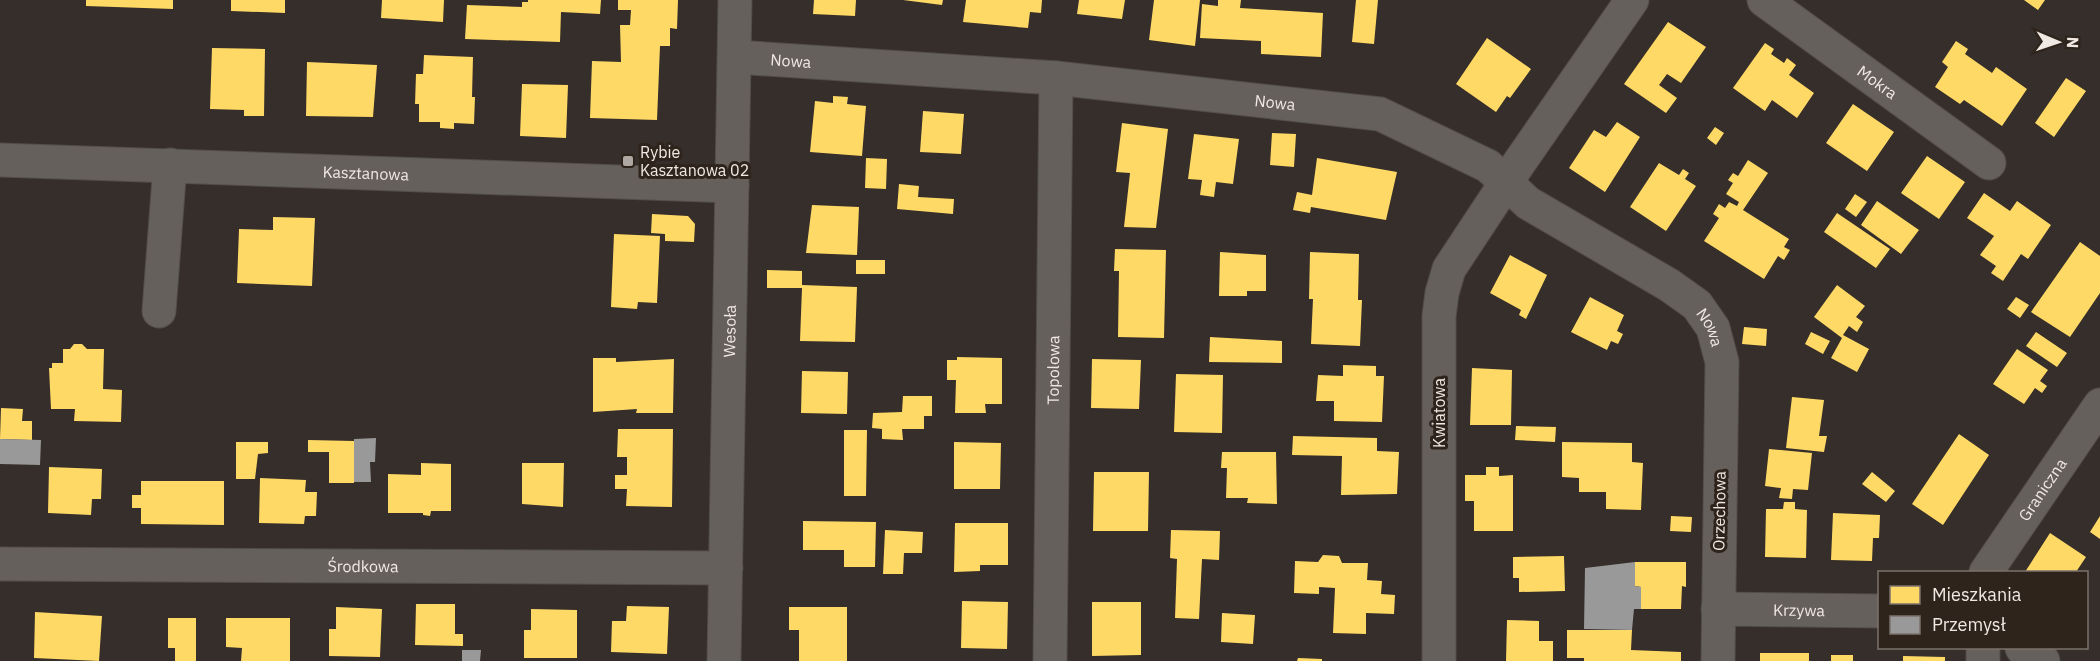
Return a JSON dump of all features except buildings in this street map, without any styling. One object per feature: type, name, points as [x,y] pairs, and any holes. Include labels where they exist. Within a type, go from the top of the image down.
[{"type":"street","name":"Wesoła","points":[[724,661],[735,0]]},
{"type":"street","points":[[1506,183],[1632,0]]},
{"type":"street","name":"Mokra","points":[[1764,0],[1989,163]]},
{"type":"street","name":"Nowa","points":[[735,57],[1056,78],[1380,114],[1488,166],[1528,203],[1669,285],[1697,305],[1713,328],[1722,362]]},
{"type":"street","name":"Topolowa","points":[[1050,661],[1056,78]]},
{"type":"street","name":"Kasztanowa","points":[[0,160],[732,186]]},
{"type":"street","points":[[159,311],[170,165]]},
{"type":"street","name":"Kwiatowa","points":[[1439,661],[1439,316],[1442,292],[1449,269],[1506,183]]},
{"type":"street","name":"Orzechowa","points":[[1718,661],[1722,362]]},
{"type":"street","name":"Graniczna","points":[[1987,571],[2100,405]]},
{"type":"street","name":"Środkowa","points":[[0,564],[726,568]]},
{"type":"street","name":"Krzywa","points":[[1718,609],[1878,611]]},
{"type":"street","points":[[2024,649],[2043,661]]},
{"type":"place","name":"Rybie Kasztanowa 02","points":[[628,161]]}]
